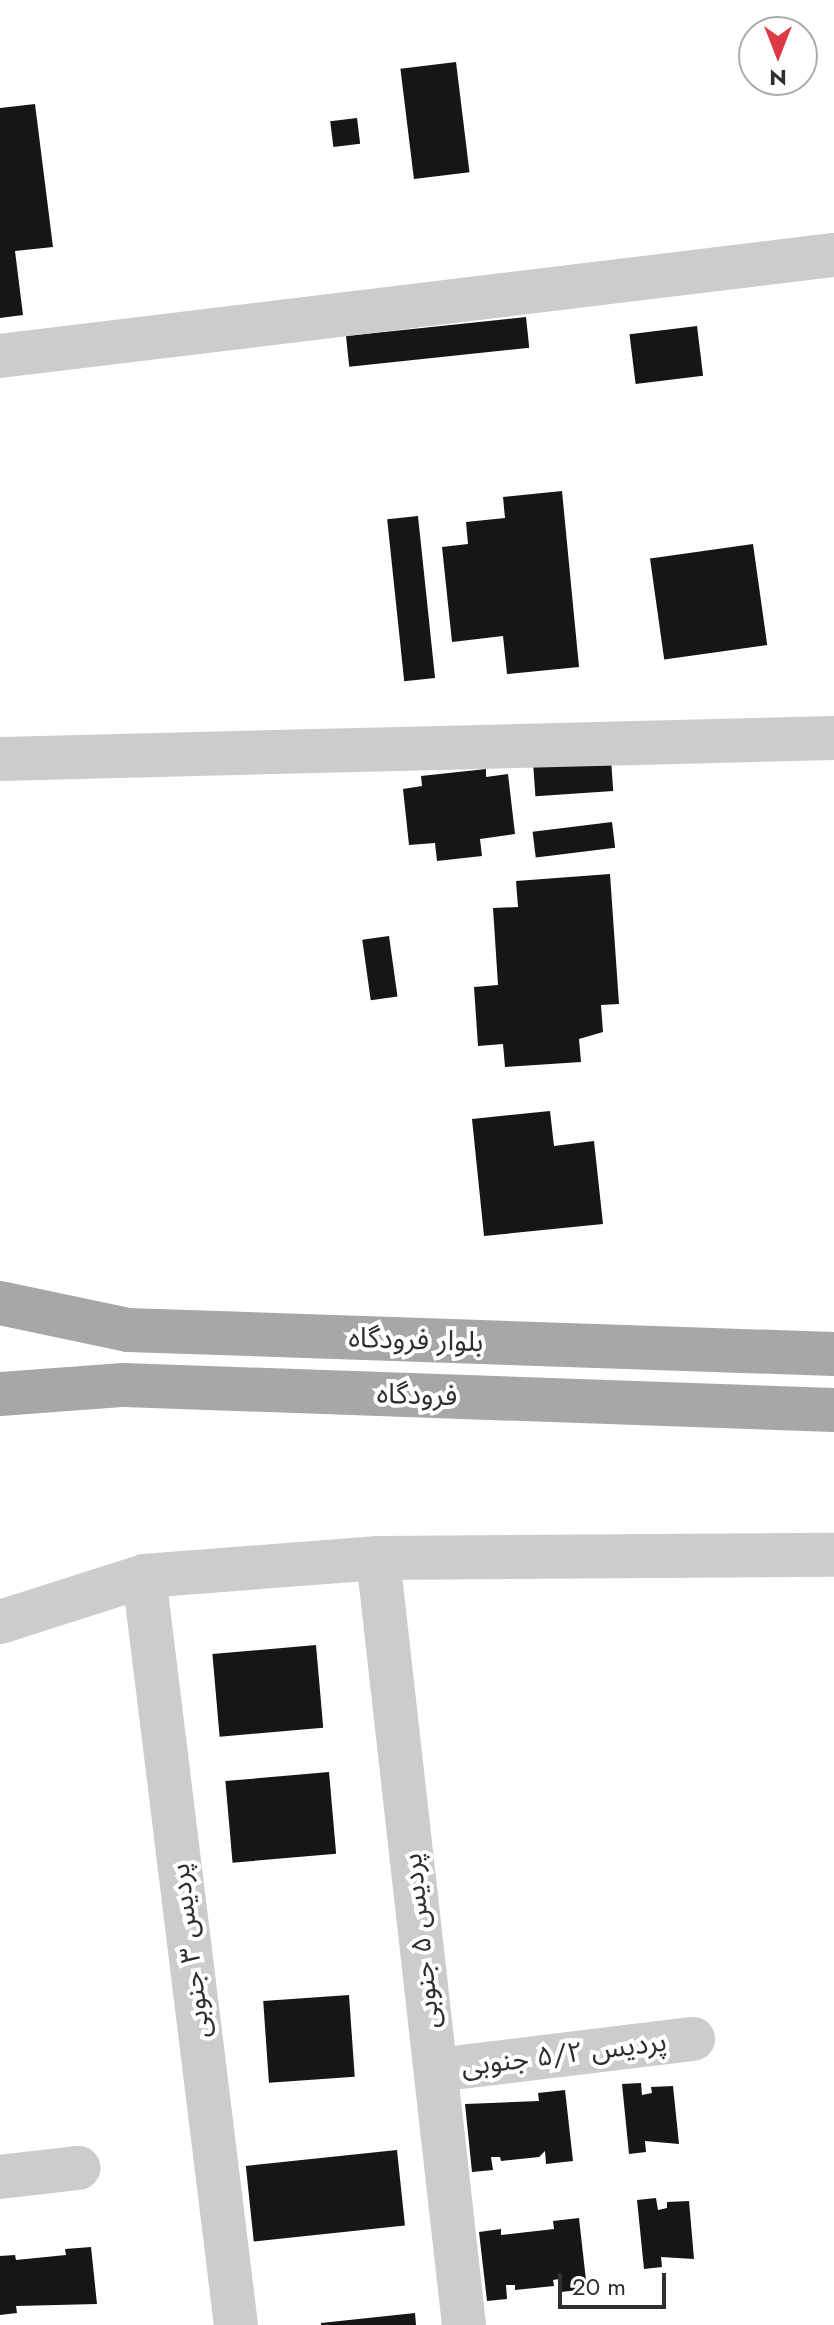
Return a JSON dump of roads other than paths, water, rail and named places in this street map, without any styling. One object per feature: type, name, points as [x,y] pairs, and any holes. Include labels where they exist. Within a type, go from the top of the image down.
[{"type":"main road","name":"بلوار فرودگاه","points":[[0,1303],[128,1330],[834,1354]]},
{"type":"main road","name":"فرودگاه","points":[[0,1394],[124,1385],[834,1410]]},
{"type":"lane","points":[[0,356],[834,255]]},
{"type":"lane","points":[[0,759],[834,738]]},
{"type":"lane","points":[[0,1622],[144,1576],[378,1558],[834,1555]]},
{"type":"lane","name":"پردیس ۵ جنوبی","points":[[378,1558],[464,2325]]},
{"type":"lane","name":"پردیس ۳ جنوبی","points":[[144,1576],[236,2325]]},
{"type":"lane","name":"پردیس ۵/۲ جنوبی","points":[[436,2070],[693,2039]]},
{"type":"lane","points":[[0,2177],[78,2168]]}]
